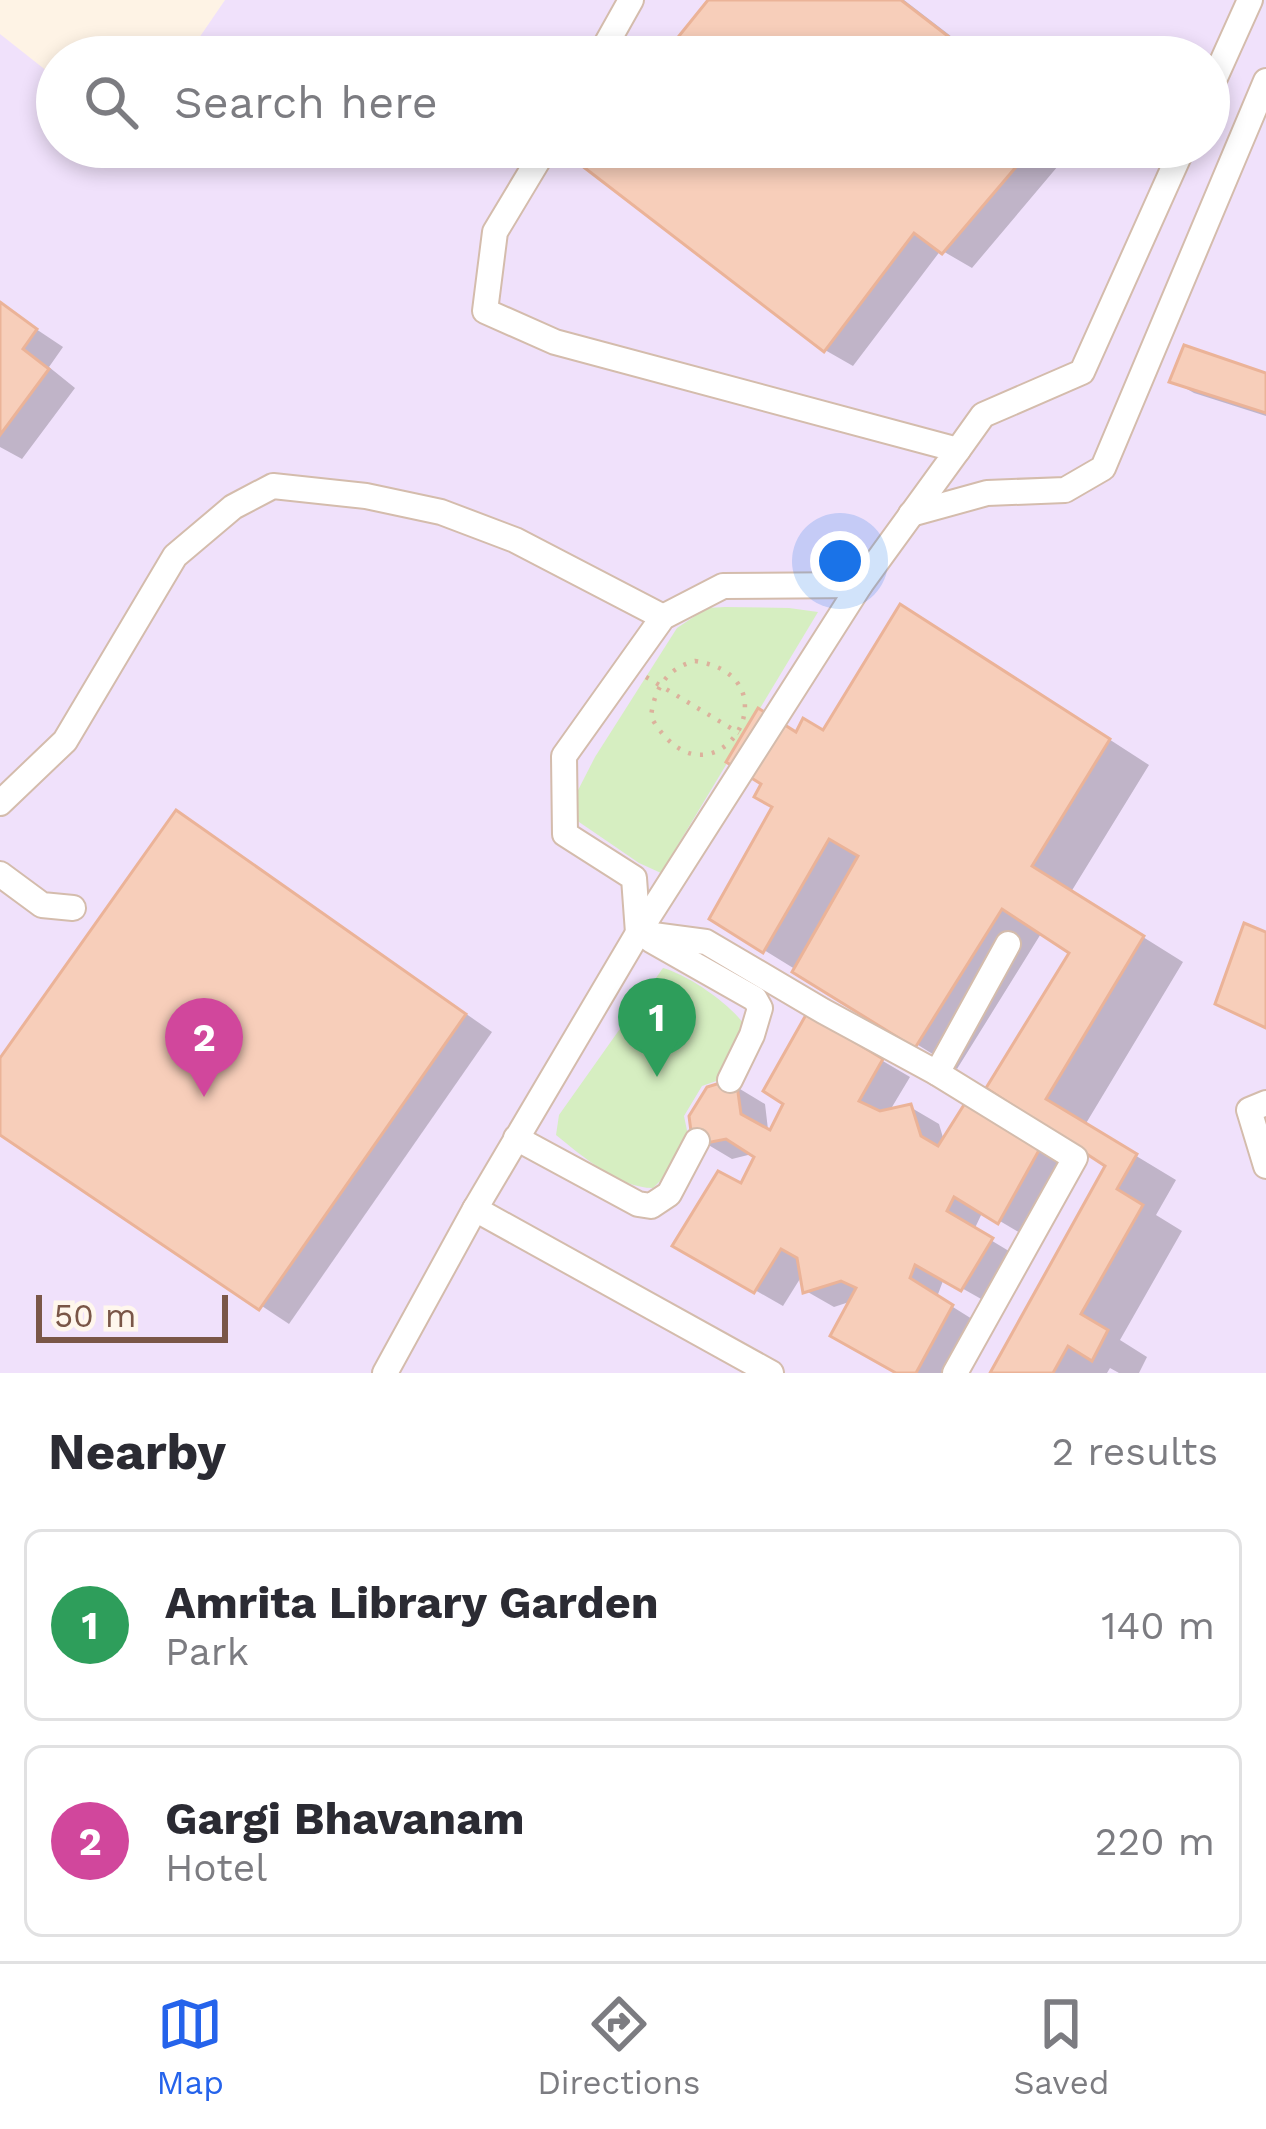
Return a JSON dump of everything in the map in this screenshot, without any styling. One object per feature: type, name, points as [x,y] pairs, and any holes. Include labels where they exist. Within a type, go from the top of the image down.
[{"type":"street","points":[[610,36],[631,0]]},
{"type":"street","points":[[1230,44],[1250,0]]},
{"type":"street","points":[[1230,166],[1266,81]]},
{"type":"street","points":[[533,168],[495,232],[485,311],[555,342],[958,449]]},
{"type":"street","points":[[386,1373],[475,1209],[638,933],[860,585],[983,415],[1082,372],[1174,168]]},
{"type":"street","points":[[911,514],[987,493],[1066,490],[1103,467],[1229,168]]},
{"type":"street","points":[[0,803],[65,741],[175,556],[233,507],[273,486],[366,496],[441,512],[515,540],[663,617]]},
{"type":"street","points":[[638,933],[634,878],[565,834],[564,756],[663,617],[723,586],[860,585]]},
{"type":"street","points":[[0,874],[42,905],[73,908]]},
{"type":"street","points":[[638,933],[706,942],[937,1073],[1075,1158],[955,1373]]},
{"type":"street","points":[[638,933],[755,999],[760,1012],[730,1080]]},
{"type":"street","points":[[937,1073],[1008,944]]},
{"type":"street","points":[[1266,1103],[1249,1110],[1266,1166]]},
{"type":"street","points":[[517,1138],[638,1204],[651,1206],[669,1194],[697,1142]]},
{"type":"street","points":[[475,1209],[771,1373]]},
{"type":"path","points":[[695,661],[718,667],[736,680],[745,702],[739,733],[713,753],[680,750],[661,736],[651,717],[659,685],[684,664],[695,661]]},
{"type":"path","points":[[628,667],[739,733]]},
{"type":"shaded area","points":[[225,0],[1266,0],[1266,1373],[0,1373],[0,34],[36,62],[36,168],[1230,168],[1230,36],[200,36]]},
{"type":"green space","points":[[707,608],[818,612],[661,873],[579,822],[573,800],[677,628]]},
{"type":"green space","points":[[663,968],[708,991],[745,1026],[725,1078],[702,1086],[684,1116],[689,1140],[653,1188],[614,1177],[556,1135],[559,1115]]},
{"type":"building","points":[[708,0],[901,0],[948,36],[679,36]]},
{"type":"building","points":[[585,168],[1015,168],[942,254],[914,233],[824,352]]},
{"type":"building","points":[[0,302],[37,329],[23,349],[49,369],[0,435]]},
{"type":"building","points":[[1184,345],[1266,373],[1266,413],[1169,382]]},
{"type":"building","points":[[900,604],[1110,739],[1032,866],[1144,936],[1046,1099],[1137,1154],[1117,1189],[1143,1205],[1081,1314],[1108,1330],[1092,1361],[1068,1346],[1053,1373],[990,1373],[1105,1166],[986,1088],[1069,953],[1002,909],[915,1048],[792,972],[858,856],[829,839],[763,953],[709,919],[772,807],[754,797],[761,784],[726,762],[758,708],[796,732],[803,718],[823,730]]},
{"type":"building","points":[[176,810],[466,1014],[259,1310],[0,1135],[0,1058]]},
{"type":"building","points":[[1244,923],[1266,932],[1266,1028],[1215,1004]]},
{"type":"building","points":[[807,1013],[883,1059],[859,1101],[880,1111],[911,1104],[921,1136],[938,1146],[967,1100],[1043,1143],[998,1224],[954,1197],[947,1211],[993,1238],[961,1291],[915,1265],[910,1278],[953,1305],[916,1373],[896,1373],[830,1336],[856,1288],[841,1281],[803,1293],[797,1258],[781,1249],[754,1293],[672,1246],[718,1171],[741,1183],[754,1157],[726,1139],[701,1144],[692,1139],[689,1116],[707,1087],[730,1080],[737,1085],[741,1114],[770,1130],[783,1104],[763,1091]]},
{"type":"place","name":"Amrita Library Garden","points":[[657,1077]]},
{"type":"place","name":"Gargi Bhavanam","points":[[204,1097]]}]
